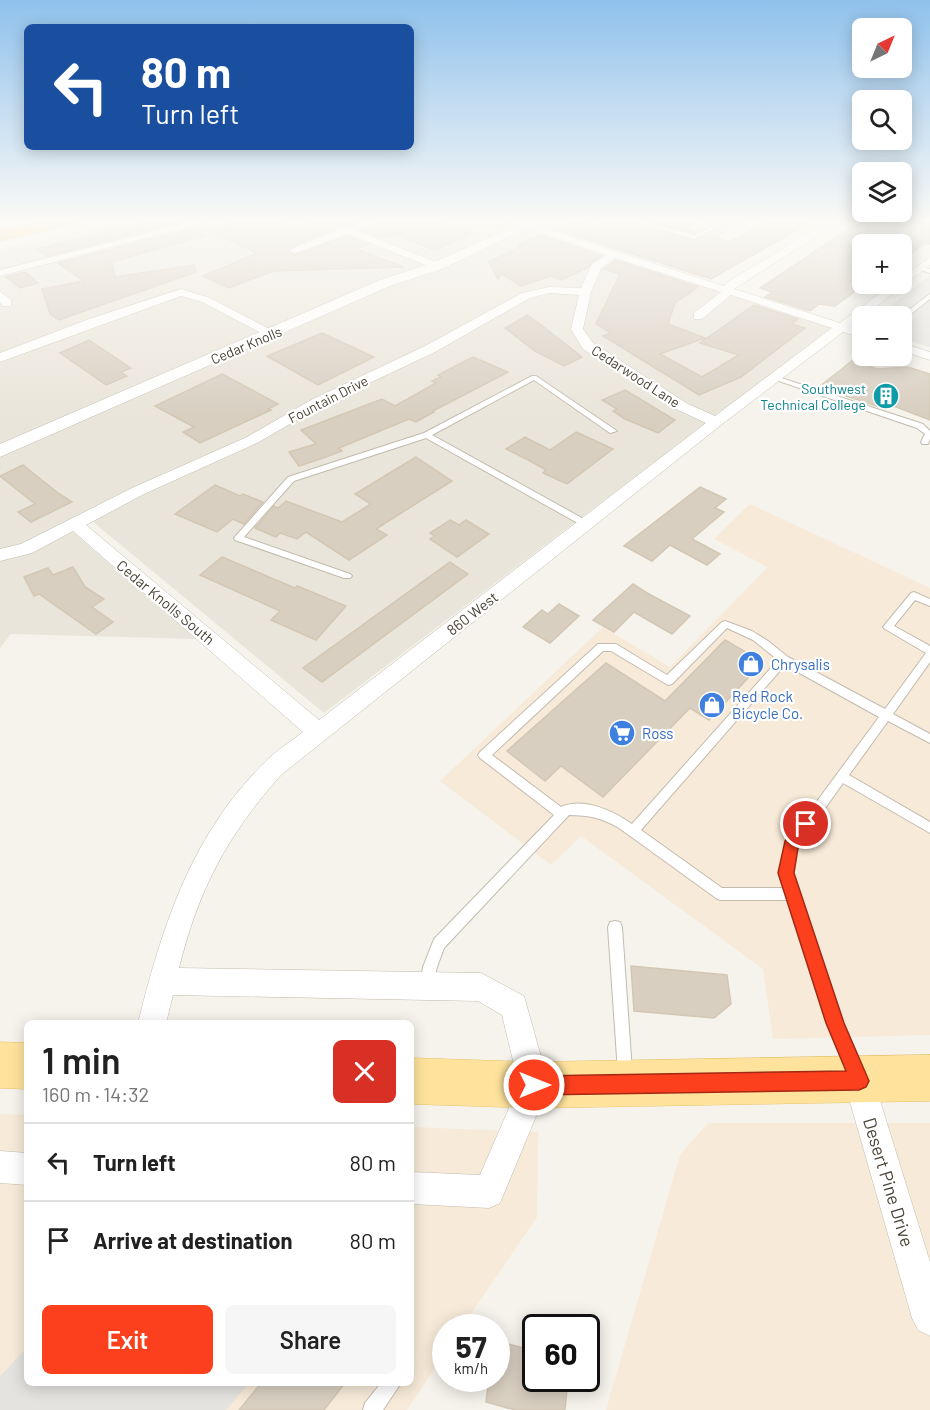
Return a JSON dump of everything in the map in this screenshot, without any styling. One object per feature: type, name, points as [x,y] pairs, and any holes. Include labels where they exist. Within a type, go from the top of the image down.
[{"type":"main road","points":[[0,1065],[24,1066]]},
{"type":"main road","points":[[414,1081],[534,1085],[930,1078]]},
{"type":"street","name":"Cedar Knolls","points":[[0,450],[273,334],[381,285]]},
{"type":"street","name":"Cedarwood Lane","points":[[588,285],[577,329],[588,345],[683,407],[716,422]]},
{"type":"street","points":[[707,285],[852,323]]},
{"type":"street","points":[[698,316],[724,297],[730,285]]},
{"type":"street","name":"Fountain Drive","points":[[76,525],[138,490],[252,440],[316,403],[430,349],[526,295],[549,290],[585,292]]},
{"type":"street","points":[[0,358],[93,322],[181,292],[206,300],[273,334]]},
{"type":"street","name":"860 West","points":[[875,306],[888,294]]},
{"type":"street","name":"860 West","points":[[153,1020],[182,908],[220,832],[249,792],[273,768],[716,422],[775,378],[852,327]]},
{"type":"street","points":[[912,350],[930,356]]},
{"type":"street","points":[[0,555],[26,549],[76,525]]},
{"type":"street","name":"Cedar Knolls South","points":[[76,525],[318,732]]},
{"type":"street","points":[[162,981],[481,987],[514,1006],[534,1085],[489,1192],[414,1188]]},
{"type":"street","name":"Desert Pine Drive","points":[[859,1081],[930,1318]]},
{"type":"street","points":[[0,1167],[24,1169]]},
{"type":"lane","points":[[912,311],[930,296]]},
{"type":"lane","points":[[347,576],[238,538],[291,479],[427,435],[534,377],[613,431]]},
{"type":"lane","points":[[775,378],[920,426],[929,434],[925,442]]},
{"type":"lane","points":[[427,435],[586,524]]},
{"type":"lane","points":[[930,603],[914,595],[888,627],[930,650]]},
{"type":"lane","points":[[562,814],[484,755],[601,647],[613,647],[668,681],[725,624],[733,626],[771,647],[784,660],[930,739]]},
{"type":"lane","points":[[859,1081],[835,1023],[786,873],[790,846],[930,655]]},
{"type":"lane","points":[[633,831],[784,660]]},
{"type":"lane","points":[[841,776],[930,828]]},
{"type":"lane","points":[[427,985],[430,967],[439,944],[566,810],[589,809],[605,812],[720,894],[793,894]]},
{"type":"lane","points":[[615,927],[626,1084]]},
{"type":"lane","points":[[372,1410],[390,1386]]},
{"type":"shaded area","points":[[0,285],[699,285],[831,328],[324,713],[92,521],[73,532],[197,639],[11,634],[0,648]]},
{"type":"shaded area","points":[[918,285],[930,285],[930,347],[912,342],[912,306],[891,306],[906,294],[912,294],[912,289]]},
{"type":"shaded area","points":[[750,504],[930,588],[930,1035],[773,1039],[763,969],[581,836],[551,865],[440,781],[603,627],[670,667],[768,567],[714,539]]},
{"type":"shaded area","points":[[0,1114],[24,1115],[24,1386],[414,1386],[414,1127],[538,1132],[537,1217],[471,1314],[432,1314],[432,1372],[407,1410],[0,1410]]},
{"type":"shaded area","points":[[708,1123],[930,1123],[930,1410],[606,1410],[680,1155]]},
{"type":"shaded area","points":[[24,1351],[24,1386],[246,1386],[226,1410],[0,1410],[0,1376]]},
{"type":"building","points":[[16,285],[32,285],[20,288]]},
{"type":"building","points":[[64,285],[159,285],[59,320],[50,314],[42,289]]},
{"type":"building","points":[[222,285],[237,285],[229,288]]},
{"type":"building","points":[[615,285],[691,285],[698,287],[675,303],[668,324],[705,338],[660,354],[702,377],[739,355],[700,343],[754,305],[798,319],[792,324],[805,328],[741,377],[699,395],[603,336],[611,333],[596,324]]},
{"type":"building","points":[[765,285],[852,285],[852,293],[835,306],[819,304],[810,311],[765,297],[772,292],[760,288]]},
{"type":"building","points":[[528,315],[582,357],[564,366],[535,351],[505,328]]},
{"type":"building","points":[[322,333],[374,357],[318,385],[267,356]]},
{"type":"building","points":[[89,340],[131,368],[121,372],[127,376],[106,385],[60,353]]},
{"type":"building","points":[[473,357],[508,372],[416,422],[409,419],[339,448],[342,451],[323,458],[299,466],[289,452],[316,444],[301,430],[382,399],[395,406],[436,383],[432,381],[441,377],[438,375]]},
{"type":"building","name":"Southwest Technical College","points":[[852,361],[852,366],[869,366],[877,369],[908,367],[930,374],[930,420],[891,405],[885,409],[819,387]]},
{"type":"building","points":[[222,374],[278,404],[268,409],[271,410],[200,443],[183,432],[194,427],[155,406]]},
{"type":"building","points":[[625,390],[675,420],[658,433],[625,419],[613,411],[617,409],[602,400]]},
{"type":"building","points":[[576,432],[613,449],[567,484],[543,473],[546,470],[506,449],[525,437],[550,450]]},
{"type":"building","points":[[416,457],[452,481],[376,529],[387,535],[349,560],[306,532],[297,539],[280,533],[276,537],[255,528],[274,506],[278,508],[286,501],[342,522],[371,504],[355,494]]},
{"type":"building","points":[[23,465],[72,502],[31,522],[18,512],[35,504],[0,476]]},
{"type":"building","points":[[215,485],[240,496],[243,494],[263,502],[244,524],[233,519],[217,532],[175,514]]},
{"type":"building","points":[[700,487],[726,499],[715,508],[724,512],[692,539],[720,554],[707,565],[670,545],[652,561],[624,546]]},
{"type":"building","points":[[450,520],[459,525],[466,520],[489,534],[457,557],[430,539],[435,536],[430,533]]},
{"type":"building","points":[[222,557],[295,588],[297,586],[346,606],[316,640],[271,620],[280,611],[200,575]]},
{"type":"building","points":[[450,562],[468,574],[322,682],[303,668]]},
{"type":"building","points":[[73,567],[85,587],[104,599],[92,607],[113,622],[96,634],[39,594],[34,596],[24,577],[48,568],[53,575]]},
{"type":"building","points":[[633,584],[690,616],[672,634],[634,612],[614,632],[593,620]]},
{"type":"building","points":[[559,604],[579,616],[550,643],[523,627],[542,610],[548,614]]},
{"type":"building","points":[[725,640],[763,662],[709,720],[690,708],[603,797],[561,766],[545,781],[507,751],[606,663],[665,701]]},
{"type":"building","points":[[631,966],[727,975],[731,1004],[714,1018],[634,1011]]},
{"type":"building","points":[[510,1344],[522,1348],[522,1392],[567,1392],[565,1410],[515,1410],[486,1402],[487,1392],[510,1392]]},
{"type":"building","points":[[259,1386],[343,1386],[324,1410],[239,1410]]},
{"type":"place","name":"Southwest Technical College","points":[[886,396]]},
{"type":"place","name":"Chrysalis","points":[[751,664]]},
{"type":"place","name":"Red Rock Bicycle Co.","points":[[712,705]]},
{"type":"place","name":"Ross","points":[[622,733]]},
{"type":"route","points":[[534,1085],[859,1081],[835,1023],[786,873],[790,846],[806,824]]}]
